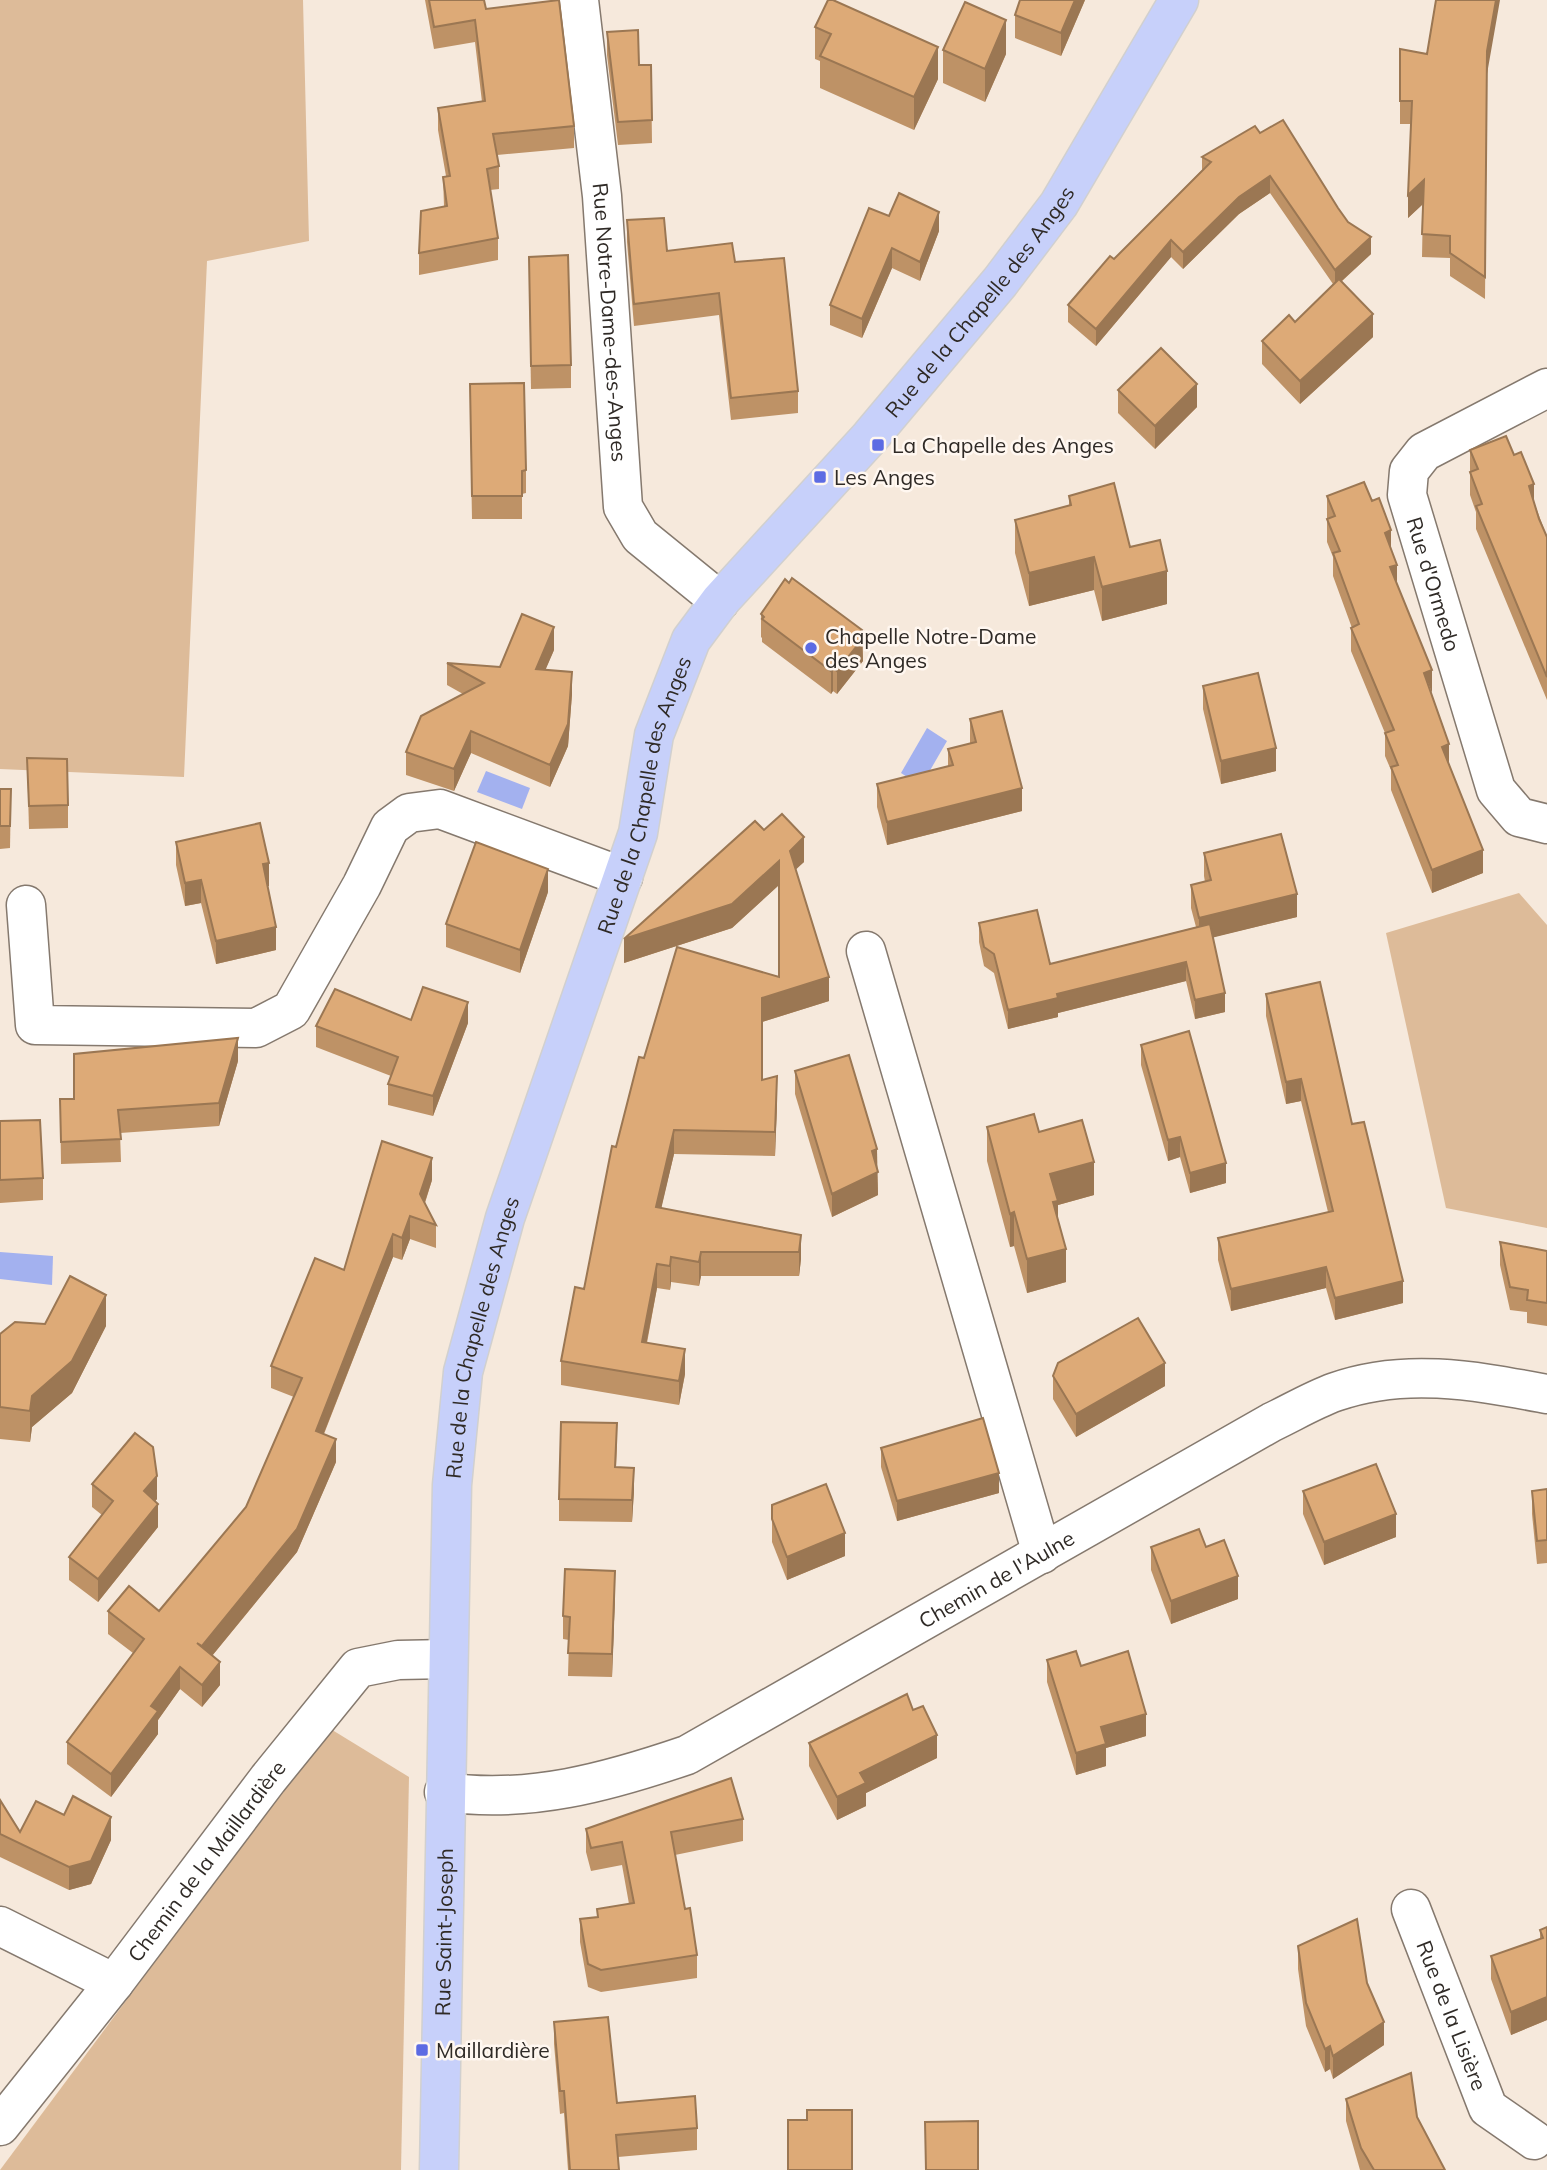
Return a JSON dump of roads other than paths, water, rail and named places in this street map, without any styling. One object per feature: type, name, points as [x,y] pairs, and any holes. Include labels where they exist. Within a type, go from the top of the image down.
[{"type":"main road","name":"Rue de la Chapelle des Anges","points":[[445,1737],[452,1485],[463,1372],[505,1219],[638,833],[654,736],[671,687],[691,640],[720,601],[870,437],[1000,282],[1059,204],[1180,0]]},
{"type":"main road","name":"Rue Saint-Joseph","points":[[439,2170],[445,1737]]},
{"type":"street","name":"Rue Notre-Dame-des-Anges","points":[[579,0],[602,196],[623,507],[640,536],[720,601]]},
{"type":"street","name":"Rue d'Ormedo","points":[[1547,388],[1424,452],[1409,471],[1407,495],[1496,790],[1519,817],[1547,824]]},
{"type":"street","points":[[26,905],[35,1025],[256,1028],[290,1010],[362,885],[390,827],[409,813],[440,809],[624,877]]},
{"type":"street","points":[[866,951],[1042,1554]]},
{"type":"street","name":"Chemin de l'Aulne","points":[[444,1792],[475,1796],[533,1794],[612,1781],[687,1755],[1272,1422],[1334,1392],[1388,1378],[1448,1377],[1547,1394]]},
{"type":"street","name":"Chemin de la Maillardière","points":[[0,2126],[114,1983],[268,1779],[358,1668],[398,1660],[448,1659]]},
{"type":"street","name":"Rue de la Lisière","points":[[1411,1909],[1488,2108],[1538,2145]]},
{"type":"street","points":[[0,1926],[114,1983]]},
{"type":"water","points":[[927,728],[947,741],[921,786],[901,773]]},
{"type":"water","points":[[486,771],[530,788],[522,809],[477,792]]},
{"type":"water","points":[[0,1252],[53,1256],[52,1285],[0,1279]]},
{"type":"place","name":"La Chapelle des Anges","points":[[878,445]]},
{"type":"place","name":"Les Anges","points":[[820,477]]},
{"type":"place","name":"Chapelle Notre-Dame des Anges","points":[[811,648]]},
{"type":"place","name":"Maillardière","points":[[422,2050]]}]
